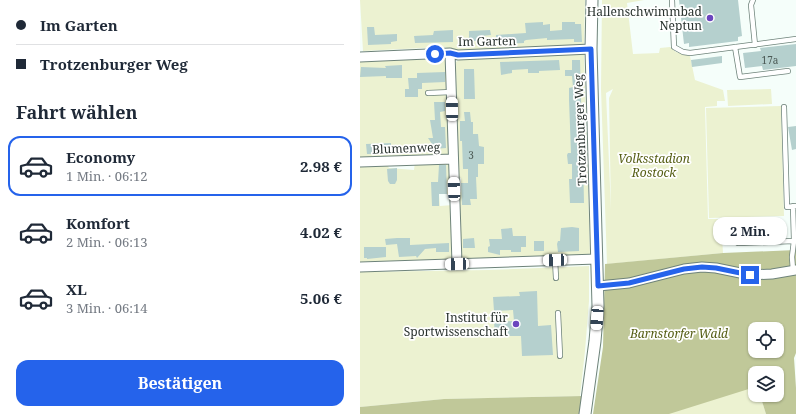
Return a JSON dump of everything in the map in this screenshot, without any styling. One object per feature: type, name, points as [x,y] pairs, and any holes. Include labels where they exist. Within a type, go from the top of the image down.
[{"type":"street","name":"Trotzenburger Weg","points":[[585,414],[595,341],[598,286],[594,259],[591,49],[592,0]]},
{"type":"street","name":"Im Garten","points":[[360,56],[450,53],[458,55],[591,49]]},
{"type":"street","points":[[450,53],[457,264]]},
{"type":"street","name":"Blumenweg","points":[[360,162],[453,159]]},
{"type":"street","points":[[360,267],[594,259]]},
{"type":"street","points":[[598,286],[629,283],[684,269],[702,267],[716,268],[750,275],[772,274],[794,270]]},
{"type":"lane","points":[[672,0],[674,47],[683,52],[690,53],[796,39]]},
{"type":"lane","points":[[753,0],[751,6],[755,45]]},
{"type":"lane","points":[[735,47],[740,77],[788,71]]},
{"type":"lane","points":[[428,93],[452,92]]},
{"type":"lane","points":[[784,107],[787,207],[794,206],[794,241],[792,257],[794,270]]},
{"type":"lane","points":[[738,243],[794,241]]},
{"type":"lane","points":[[555,260],[556,278]]},
{"type":"lane","points":[[558,313],[560,356]]},
{"type":"green space","points":[[360,0],[585,0],[584,45],[459,51],[443,47],[363,51]]},
{"type":"green space","name":"Volksstadion Rostock","points":[[602,0],[644,0],[627,3],[633,54],[659,53],[660,48],[670,47],[676,52],[690,56],[695,80],[723,90],[725,101],[717,101],[717,106],[705,107],[708,219],[721,219],[723,253],[607,264],[601,89]],"holes":[[[613,89],[609,98],[611,210],[606,93]]]},
{"type":"green space","points":[[584,53],[590,255],[460,260],[457,194],[461,192],[461,178],[457,178],[456,62],[459,60]]},
{"type":"green space","points":[[447,58],[451,157],[360,159],[360,62]]},
{"type":"green space","points":[[771,89],[772,104],[728,106],[727,90]]},
{"type":"green space","points":[[781,106],[784,216],[709,218],[706,108]]},
{"type":"green space","points":[[451,161],[451,184],[447,184],[448,194],[439,194],[440,206],[453,205],[454,259],[360,262],[360,164],[387,165],[389,168],[414,170],[415,162]]},
{"type":"green space","name":"Barnstorfer Wald","points":[[796,250],[796,353],[794,358],[796,414],[766,414],[762,402],[784,402],[784,366],[748,366],[748,389],[669,414],[593,414],[603,347],[605,264],[723,253]]},
{"type":"green space","points":[[589,266],[589,301],[580,396],[444,399],[360,407],[360,272],[489,270]]},
{"type":"green space","points":[[748,386],[748,402],[762,402],[766,414],[658,414]]},
{"type":"green space","points":[[583,396],[580,414],[360,414],[360,407],[444,399]]},
{"type":"building","name":"Hallenschwimmbad Neptun","points":[[679,0],[738,0],[742,36],[738,37],[738,41],[689,47],[689,43],[684,44]]},
{"type":"building","points":[[543,22],[543,25],[550,24],[550,31],[562,30],[562,22],[575,22],[575,24],[581,24],[582,42],[574,42],[574,39],[547,40],[547,38],[526,40],[524,43],[505,44],[505,41],[496,41],[496,35],[526,33],[525,23]]},
{"type":"building","points":[[367,27],[374,27],[375,35],[397,34],[397,41],[391,42],[391,44],[368,45]]},
{"type":"building","points":[[453,30],[453,42],[415,43],[414,36],[433,35],[434,31]]},
{"type":"building","points":[[490,30],[491,35],[481,36],[481,41],[469,41],[469,31]]},
{"type":"building","points":[[796,44],[796,66],[763,70],[762,66],[745,68],[743,53],[761,51],[760,48]]},
{"type":"building","points":[[722,56],[722,63],[692,67],[691,60]]},
{"type":"building","points":[[559,60],[560,70],[528,73],[528,69],[512,70],[512,73],[501,75],[500,62]]},
{"type":"building","points":[[572,60],[580,60],[582,136],[580,136],[580,148],[582,148],[583,154],[584,203],[570,203],[569,179],[572,179],[572,164],[568,164],[567,155],[568,153],[571,153],[569,88],[573,87],[572,76],[565,76],[565,70],[572,70]]},
{"type":"building","points":[[402,65],[402,78],[386,78],[386,76],[360,77],[361,67],[386,68],[385,66]]},
{"type":"building","points":[[464,69],[474,69],[475,99],[464,99]]},
{"type":"building","points":[[445,72],[445,82],[422,83],[422,89],[418,89],[418,97],[405,97],[405,89],[409,89],[408,78],[417,78],[417,73]]},
{"type":"building","points":[[434,102],[445,102],[445,111],[440,112],[441,127],[445,127],[446,148],[434,149],[428,138],[433,138],[430,120],[435,120]]},
{"type":"building","points":[[464,112],[470,112],[471,122],[473,122],[473,134],[478,134],[479,146],[484,147],[484,164],[478,164],[478,177],[476,177],[477,199],[470,199],[471,205],[462,205],[461,183],[468,183],[468,169],[463,169],[462,141],[460,141],[460,121],[465,121]]},
{"type":"building","points":[[796,126],[796,149],[792,150],[788,127]]},
{"type":"building","points":[[391,143],[391,148],[406,148],[407,154],[367,154],[366,144]]},
{"type":"building","points":[[439,165],[446,165],[447,194],[439,194],[439,206],[432,206],[431,182],[438,182]]},
{"type":"building","points":[[397,168],[397,180],[395,184],[390,184],[388,181],[387,169]]},
{"type":"building","points":[[512,228],[513,236],[526,236],[526,247],[521,247],[521,252],[500,250],[500,255],[488,252],[488,247],[490,246],[489,239],[502,239],[501,229]]},
{"type":"building","points":[[561,228],[579,228],[579,251],[558,252],[557,244],[558,241],[560,241]]},
{"type":"building","points":[[410,238],[410,245],[449,243],[449,252],[436,252],[436,248],[425,249],[417,258],[416,256],[399,257],[397,244],[386,245],[385,239]]},
{"type":"building","points":[[474,238],[475,248],[463,248],[463,239]]},
{"type":"building","points":[[534,241],[544,241],[544,251],[534,251]]},
{"type":"building","points":[[364,247],[386,247],[386,257],[364,258]]},
{"type":"building","name":"Institut für Sportwissenschaft","points":[[537,291],[538,326],[551,325],[553,355],[522,356],[521,336],[495,336],[494,322],[514,321],[513,310],[494,311],[493,297],[520,296],[519,292]]},
{"type":"place","name":"Hallenschwimmbad Neptun","points":[[710,18]]},
{"type":"place","name":"Institut für Sportwissenschaft","points":[[516,324]]},
{"type":"route","points":[[435,54],[450,53],[458,55],[591,49],[596,259],[598,286],[629,283],[684,269],[702,267],[716,268],[750,275]]}]
